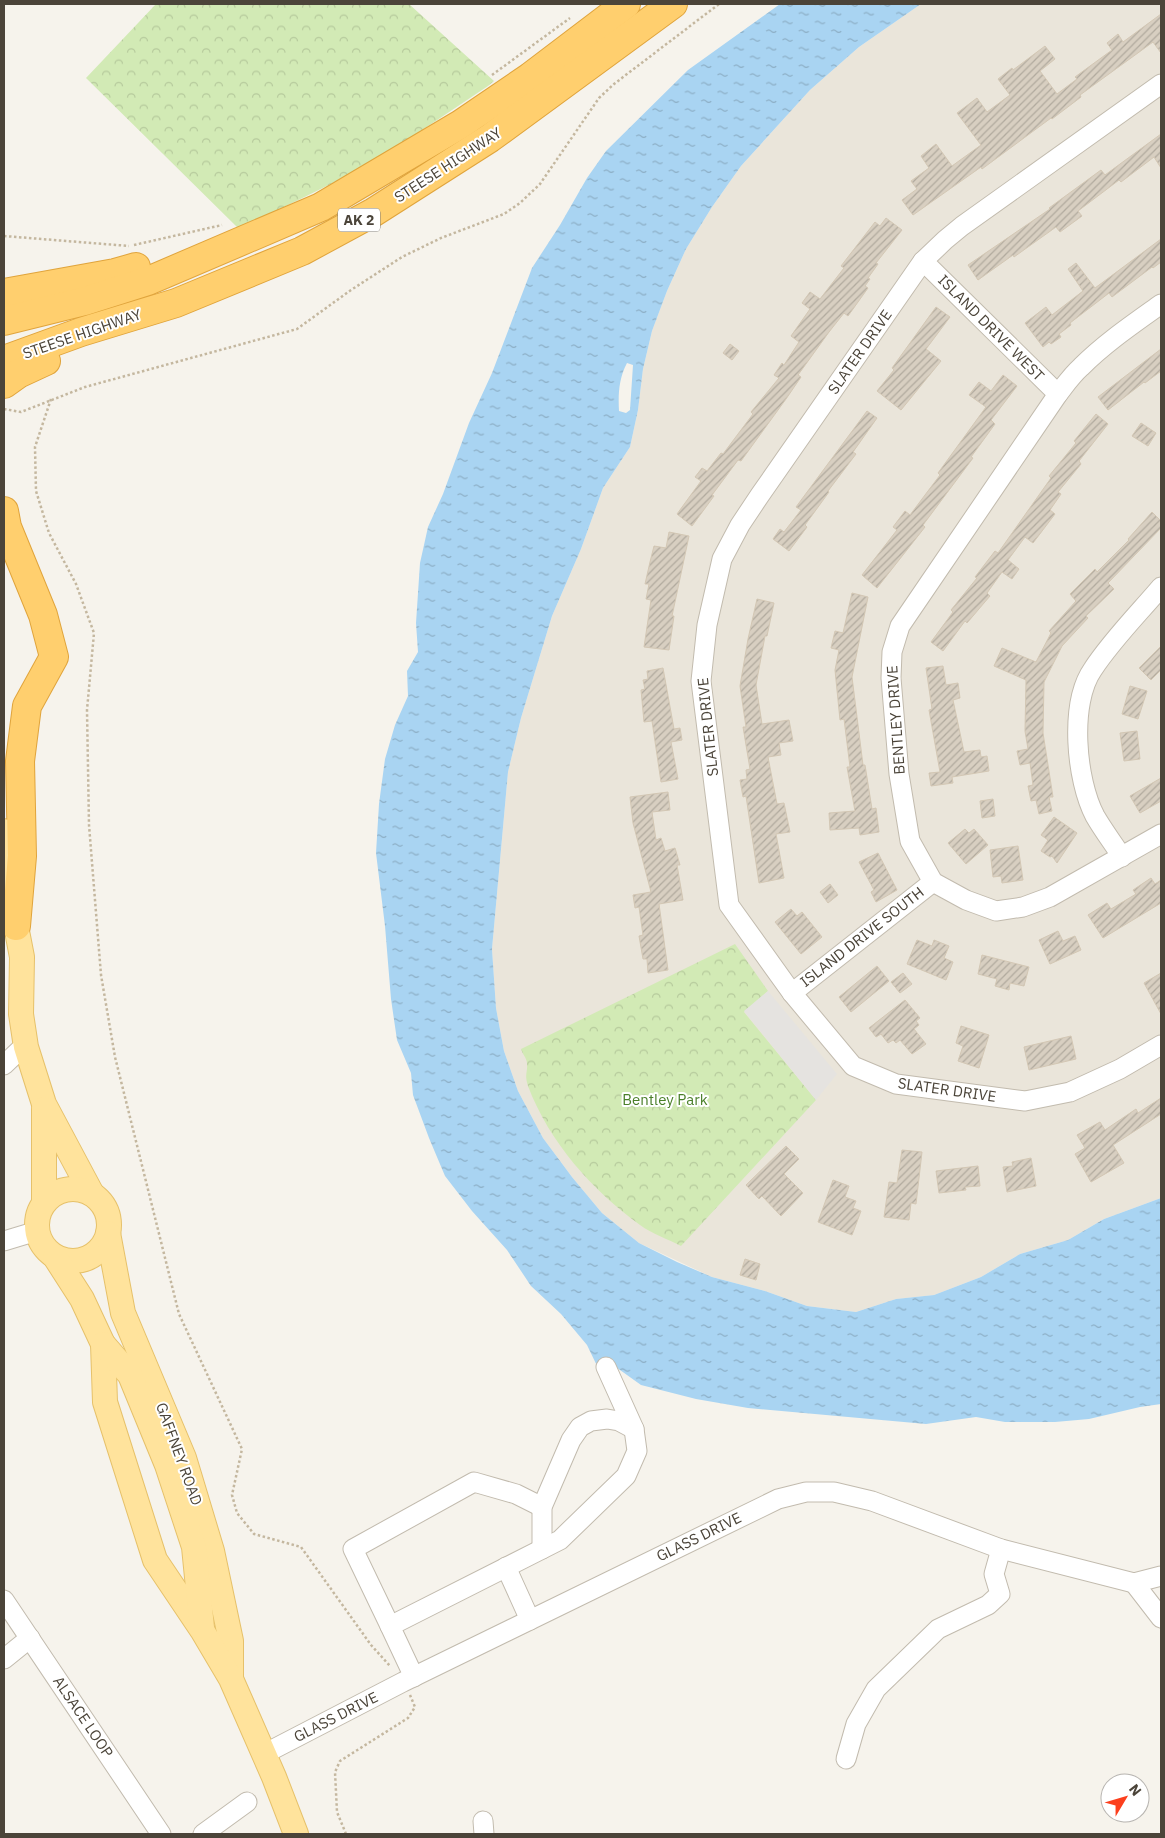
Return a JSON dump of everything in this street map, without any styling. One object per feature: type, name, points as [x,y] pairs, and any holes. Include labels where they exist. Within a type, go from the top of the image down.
[{"type":"highway","name":"STEESE HIGHWAY","points":[[4,321],[85,301],[148,281],[321,207],[461,124],[530,77],[626,4]]},
{"type":"highway","name":"STEESE HIGHWAY","points":[[4,360],[81,332],[176,303],[302,251],[374,212],[490,138],[673,4]]},
{"type":"highway","points":[[4,293],[115,273],[273,229]]},
{"type":"highway","points":[[4,384],[18,374],[41,363],[191,310],[302,251]]},
{"type":"highway","points":[[4,511],[7,527],[43,615],[54,657],[15,705],[20,761],[22,856],[16,926]]},
{"type":"highway","points":[[4,900],[16,926]]},
{"type":"main road","points":[[4,831],[16,926],[22,957],[21,1014],[26,1044],[44,1104],[92,1194]]},
{"type":"main road","points":[[4,979],[21,1014]]},
{"type":"main road","points":[[44,1104],[44,1202],[37,1217],[37,1231],[40,1241],[55,1256],[70,1261],[86,1258],[99,1250],[108,1233],[109,1224],[105,1208],[98,1198],[80,1189],[72,1188],[59,1191],[44,1202]]},
{"type":"main road","name":"GAFFNEY ROAD","points":[[108,1233],[123,1313],[184,1458],[212,1551],[231,1641],[231,1679]]},
{"type":"main road","name":"GAFFNEY ROAD","points":[[55,1256],[82,1299],[103,1344],[130,1375],[167,1465],[194,1547],[202,1630]]},
{"type":"main road","name":"GAFFNEY ROAD","points":[[103,1344],[105,1402],[155,1560],[202,1630],[231,1679],[296,1834]]},
{"type":"street","name":"SLATER DRIVE","points":[[1161,84],[962,226],[924,261],[740,525],[722,559],[707,624],[701,681],[728,905],[792,993],[853,1066],[896,1084],[1025,1101],[1070,1092],[1120,1069],[1161,1045]]},
{"type":"street","name":"ISLAND DRIVE WEST","points":[[924,261],[1058,394]]},
{"type":"street","name":"BENTLEY DRIVE","points":[[932,882],[910,841],[898,764],[890,678],[892,652],[900,626],[1058,394],[1079,368],[1118,334],[1161,304]]},
{"type":"street","points":[[1122,857],[1095,815],[1084,788],[1078,745],[1082,691],[1092,670],[1161,588]]},
{"type":"street","points":[[932,882],[966,900],[996,911],[1023,906],[1050,897],[1161,834]]},
{"type":"street","name":"ISLAND DRIVE SOUTH","points":[[792,993],[932,882]]},
{"type":"street","points":[[4,1066],[26,1044]]},
{"type":"street","points":[[4,1241],[37,1231]]},
{"type":"street","points":[[390,1626],[560,1540],[626,1476],[637,1451],[634,1429],[606,1367]]},
{"type":"street","points":[[542,1549],[542,1507],[571,1440],[580,1427],[591,1421],[607,1419],[619,1421],[634,1429]]},
{"type":"street","points":[[408,1679],[390,1626],[353,1549],[474,1482],[516,1494],[542,1507]]},
{"type":"street","name":"GLASS DRIVE","points":[[264,1754],[408,1679],[778,1499],[806,1492],[834,1492],[872,1501],[1001,1549],[1134,1583],[1161,1576]]},
{"type":"street","points":[[846,1759],[856,1724],[876,1689],[938,1629],[988,1605],[1000,1594],[994,1574],[1001,1549]]},
{"type":"street","points":[[506,1567],[530,1620]]},
{"type":"street","points":[[1134,1583],[1161,1618]]},
{"type":"street","name":"ALSACE LOOP","points":[[4,1600],[161,1834]]},
{"type":"street","points":[[4,1659],[30,1638]]},
{"type":"street","points":[[203,1834],[247,1802]]},
{"type":"path","points":[[4,409],[21,412],[85,387],[297,329],[351,290],[402,257],[441,238],[504,214],[520,203],[540,184],[599,98],[614,84],[719,4]]},
{"type":"path","points":[[486,80],[574,16]]},
{"type":"path","points":[[4,236],[131,246],[226,225]]},
{"type":"path","points":[[51,399],[35,447],[36,491],[48,533],[76,584],[94,633],[87,710],[89,825],[101,975],[115,1057],[179,1314],[242,1449],[232,1495],[237,1512],[254,1534],[301,1547],[371,1645],[408,1679],[415,1707],[408,1718],[340,1762],[335,1772],[337,1812],[346,1834]]},
{"type":"shaded area","points":[[921,4],[1161,4],[1161,1198],[1104,1219],[1068,1240],[1020,1254],[981,1277],[934,1295],[896,1299],[856,1312],[807,1306],[765,1291],[712,1277],[639,1243],[602,1213],[543,1138],[518,1091],[504,1051],[496,1008],[492,949],[508,772],[521,718],[552,616],[581,549],[603,488],[630,447],[638,410],[643,369],[652,331],[686,249],[712,207],[741,166],[810,90],[859,47]]},
{"type":"shaded area","points":[[768,991],[837,1074],[816,1100],[744,1011]]},
{"type":"green space","points":[[156,4],[409,4],[494,81],[422,130],[341,179],[238,228],[86,78]]},
{"type":"green space","name":"Bentley Park","points":[[735,944],[768,991],[744,1012],[816,1100],[681,1246],[640,1225],[605,1196],[574,1163],[560,1145],[537,1107],[528,1086],[526,1076],[527,1061],[521,1049]]},
{"type":"water","points":[[780,4],[921,4],[859,47],[810,90],[741,166],[712,207],[686,249],[652,331],[643,369],[638,410],[630,447],[603,488],[581,549],[552,616],[521,718],[508,772],[492,949],[496,1008],[504,1051],[518,1091],[543,1138],[572,1177],[602,1213],[639,1243],[712,1277],[765,1291],[807,1306],[856,1312],[896,1299],[934,1295],[981,1277],[1020,1254],[1068,1240],[1104,1219],[1161,1198],[1161,1404],[1089,1419],[1055,1422],[1005,1422],[976,1417],[926,1424],[748,1408],[696,1399],[641,1385],[613,1365],[599,1370],[587,1345],[561,1314],[531,1286],[507,1250],[472,1211],[445,1176],[413,1095],[411,1073],[397,1040],[376,853],[379,804],[385,759],[395,725],[408,696],[407,671],[418,652],[416,623],[420,563],[428,527],[443,494],[469,423],[492,373],[532,268],[587,178],[606,151],[688,70]],"holes":[[[627,363],[633,365],[630,410],[626,413],[619,411],[620,386],[622,374]]]},
{"type":"building","points":[[1161,14],[1161,53],[1153,42],[1080,95],[1081,97],[1052,119],[913,215],[902,200],[917,189],[911,181],[929,168],[921,156],[936,144],[952,166],[981,145],[957,113],[977,98],[987,112],[1010,95],[998,79],[1045,46],[1055,59],[1040,71],[1057,94],[1077,79],[1075,77],[1112,50],[1107,43],[1118,34],[1123,42]]},
{"type":"building","points":[[1161,134],[1161,168],[1154,157],[1121,182],[1119,180],[1078,211],[1082,216],[1060,232],[1056,227],[978,280],[968,265],[1050,209],[1101,170],[1105,175]]},
{"type":"building","points":[[886,218],[902,230],[876,263],[878,264],[865,286],[868,288],[848,316],[844,313],[829,332],[798,375],[801,377],[786,399],[741,461],[738,460],[712,495],[714,496],[692,526],[677,514],[701,481],[695,477],[702,468],[707,471],[721,453],[723,454],[753,414],[751,412],[779,378],[774,375],[782,363],[784,365],[799,342],[791,336],[810,309],[802,303],[810,292],[820,299],[844,268],[841,266],[875,222],[880,226]]},
{"type":"building","points":[[1161,239],[1161,262],[1112,297],[1109,293],[1070,323],[1071,325],[1059,334],[1061,337],[1043,347],[1025,323],[1046,307],[1052,315],[1083,291],[1068,269],[1076,263],[1095,288]]},
{"type":"building","points":[[936,307],[950,317],[926,349],[941,361],[901,410],[877,391],[894,370],[892,368]]},
{"type":"building","points":[[730,344],[739,351],[732,360],[723,353]]},
{"type":"building","points":[[1161,349],[1161,371],[1108,410],[1098,397]]},
{"type":"building","points":[[1003,375],[1017,386],[991,420],[995,424],[971,457],[973,458],[923,525],[925,527],[877,588],[862,575],[897,530],[893,527],[905,511],[910,515],[940,475],[938,473],[986,407],[969,395],[979,382],[991,391]]},
{"type":"building","points":[[867,411],[877,418],[853,452],[856,454],[828,491],[805,525],[807,527],[789,551],[773,539],[780,529],[784,532],[801,510],[796,507]]},
{"type":"building","points":[[1096,414],[1108,424],[1079,461],[1081,464],[1058,492],[1061,494],[1050,510],[1055,514],[1033,543],[1025,537],[1008,560],[1019,569],[1012,579],[1002,572],[987,593],[990,596],[967,623],[965,621],[943,651],[931,642],[953,612],[951,610],[977,578],[975,577],[995,551],[998,553],[1051,478],[1049,476],[1076,443],[1074,441]]},
{"type":"building","points":[[1141,423],[1156,433],[1148,446],[1132,436]]},
{"type":"building","points":[[1152,512],[1161,521],[1161,528],[1108,583],[1114,589],[1086,616],[1088,618],[1062,646],[1044,682],[1043,733],[1053,797],[1049,797],[1052,811],[1039,814],[1036,800],[1031,801],[1028,786],[1033,785],[1030,763],[1020,765],[1017,751],[1028,749],[1025,731],[1026,680],[994,666],[1002,648],[1036,662],[1051,633],[1049,631],[1076,601],[1070,594],[1095,569],[1097,572],[1129,540]]},
{"type":"building","points":[[669,532],[689,536],[672,616],[674,616],[669,650],[644,647],[651,600],[646,599],[649,584],[645,584],[654,546],[666,548]]},
{"type":"building","points":[[852,593],[868,597],[852,677],[863,765],[865,765],[872,809],[876,808],[879,832],[860,835],[859,828],[830,830],[829,813],[855,811],[847,767],[850,767],[844,719],[840,720],[835,670],[839,650],[831,648],[835,631],[843,633]]},
{"type":"building","points":[[757,599],[774,603],[767,636],[765,636],[756,685],[762,724],[789,720],[793,741],[779,743],[781,755],[768,757],[777,804],[784,803],[790,832],[776,834],[784,878],[759,883],[746,796],[743,797],[740,780],[747,779],[746,770],[750,769],[743,727],[746,727],[740,686]]},
{"type":"building","points":[[1161,646],[1161,670],[1151,680],[1139,668]]},
{"type":"building","points":[[943,666],[946,685],[958,683],[960,698],[953,700],[964,752],[980,750],[981,757],[987,756],[989,771],[952,777],[953,783],[931,786],[929,773],[940,772],[929,710],[932,709],[926,668]]},
{"type":"building","points":[[663,668],[674,729],[680,728],[682,740],[671,742],[678,779],[661,782],[652,721],[644,722],[641,690],[645,689],[643,680],[648,679],[647,671]]},
{"type":"building","points":[[1130,686],[1147,691],[1138,719],[1122,714]]},
{"type":"building","points":[[1137,731],[1140,759],[1124,761],[1120,733]]},
{"type":"building","points":[[1161,778],[1161,801],[1140,813],[1130,796]]},
{"type":"building","points":[[668,792],[670,810],[652,812],[656,840],[661,838],[665,851],[675,848],[680,865],[677,865],[683,900],[659,904],[668,970],[648,973],[647,959],[643,959],[639,936],[643,935],[639,907],[635,908],[633,895],[651,892],[633,823],[630,797]]},
{"type":"building","points":[[993,799],[995,816],[982,818],[980,801]]},
{"type":"building","points":[[1054,817],[1077,833],[1057,863],[1052,856],[1050,857],[1041,851],[1048,840],[1041,835]]},
{"type":"building","points":[[965,829],[969,833],[974,829],[988,845],[966,864],[948,843]]},
{"type":"building","points":[[1018,846],[1023,880],[1002,883],[1001,876],[993,877],[990,850]]},
{"type":"building","points":[[878,853],[897,890],[876,902],[871,892],[874,890],[859,862]]},
{"type":"building","points":[[1151,878],[1155,884],[1161,880],[1161,903],[1103,938],[1088,915],[1107,903],[1111,909],[1136,894],[1133,890]]},
{"type":"building","points":[[830,884],[838,895],[828,903],[820,892]]},
{"type":"building","points":[[791,909],[797,916],[802,912],[822,937],[801,954],[775,922]]},
{"type":"building","points":[[1058,931],[1063,941],[1075,936],[1081,950],[1050,964],[1039,940]]},
{"type":"building","points":[[917,940],[932,946],[934,940],[949,946],[944,958],[953,962],[946,980],[907,964]]},
{"type":"building","points":[[982,955],[1029,967],[1024,986],[1010,983],[1009,990],[995,986],[997,979],[978,974]]},
{"type":"building","points":[[877,966],[889,981],[851,1012],[839,997]]},
{"type":"building","points":[[903,973],[912,984],[900,993],[891,982]]},
{"type":"building","points":[[1161,973],[1161,1014],[1144,983]]},
{"type":"building","points":[[905,1000],[920,1018],[916,1021],[919,1025],[914,1029],[926,1044],[912,1054],[900,1040],[896,1043],[893,1040],[888,1043],[881,1034],[876,1037],[869,1028]]},
{"type":"building","points":[[961,1026],[989,1035],[979,1068],[958,1061],[963,1046],[956,1043]]},
{"type":"building","points":[[1071,1036],[1076,1059],[1029,1070],[1024,1047]]},
{"type":"building","points":[[1161,1098],[1161,1114],[1113,1145],[1124,1163],[1091,1182],[1075,1154],[1085,1148],[1077,1135],[1100,1122],[1105,1130],[1136,1109],[1138,1113]]},
{"type":"building","points":[[786,1146],[799,1159],[784,1174],[803,1193],[781,1216],[762,1196],[759,1199],[746,1185]]},
{"type":"building","points":[[902,1150],[922,1152],[916,1204],[911,1203],[909,1220],[884,1217],[889,1182],[897,1183]]},
{"type":"building","points":[[1031,1158],[1036,1186],[1007,1192],[1003,1167],[1013,1166],[1012,1162]]},
{"type":"building","points":[[978,1166],[980,1186],[965,1187],[966,1190],[939,1193],[936,1171]]},
{"type":"building","points":[[833,1180],[849,1186],[845,1197],[856,1201],[853,1208],[861,1211],[852,1235],[818,1222]]},
{"type":"building","points":[[745,1259],[760,1264],[756,1280],[740,1275]]}]
